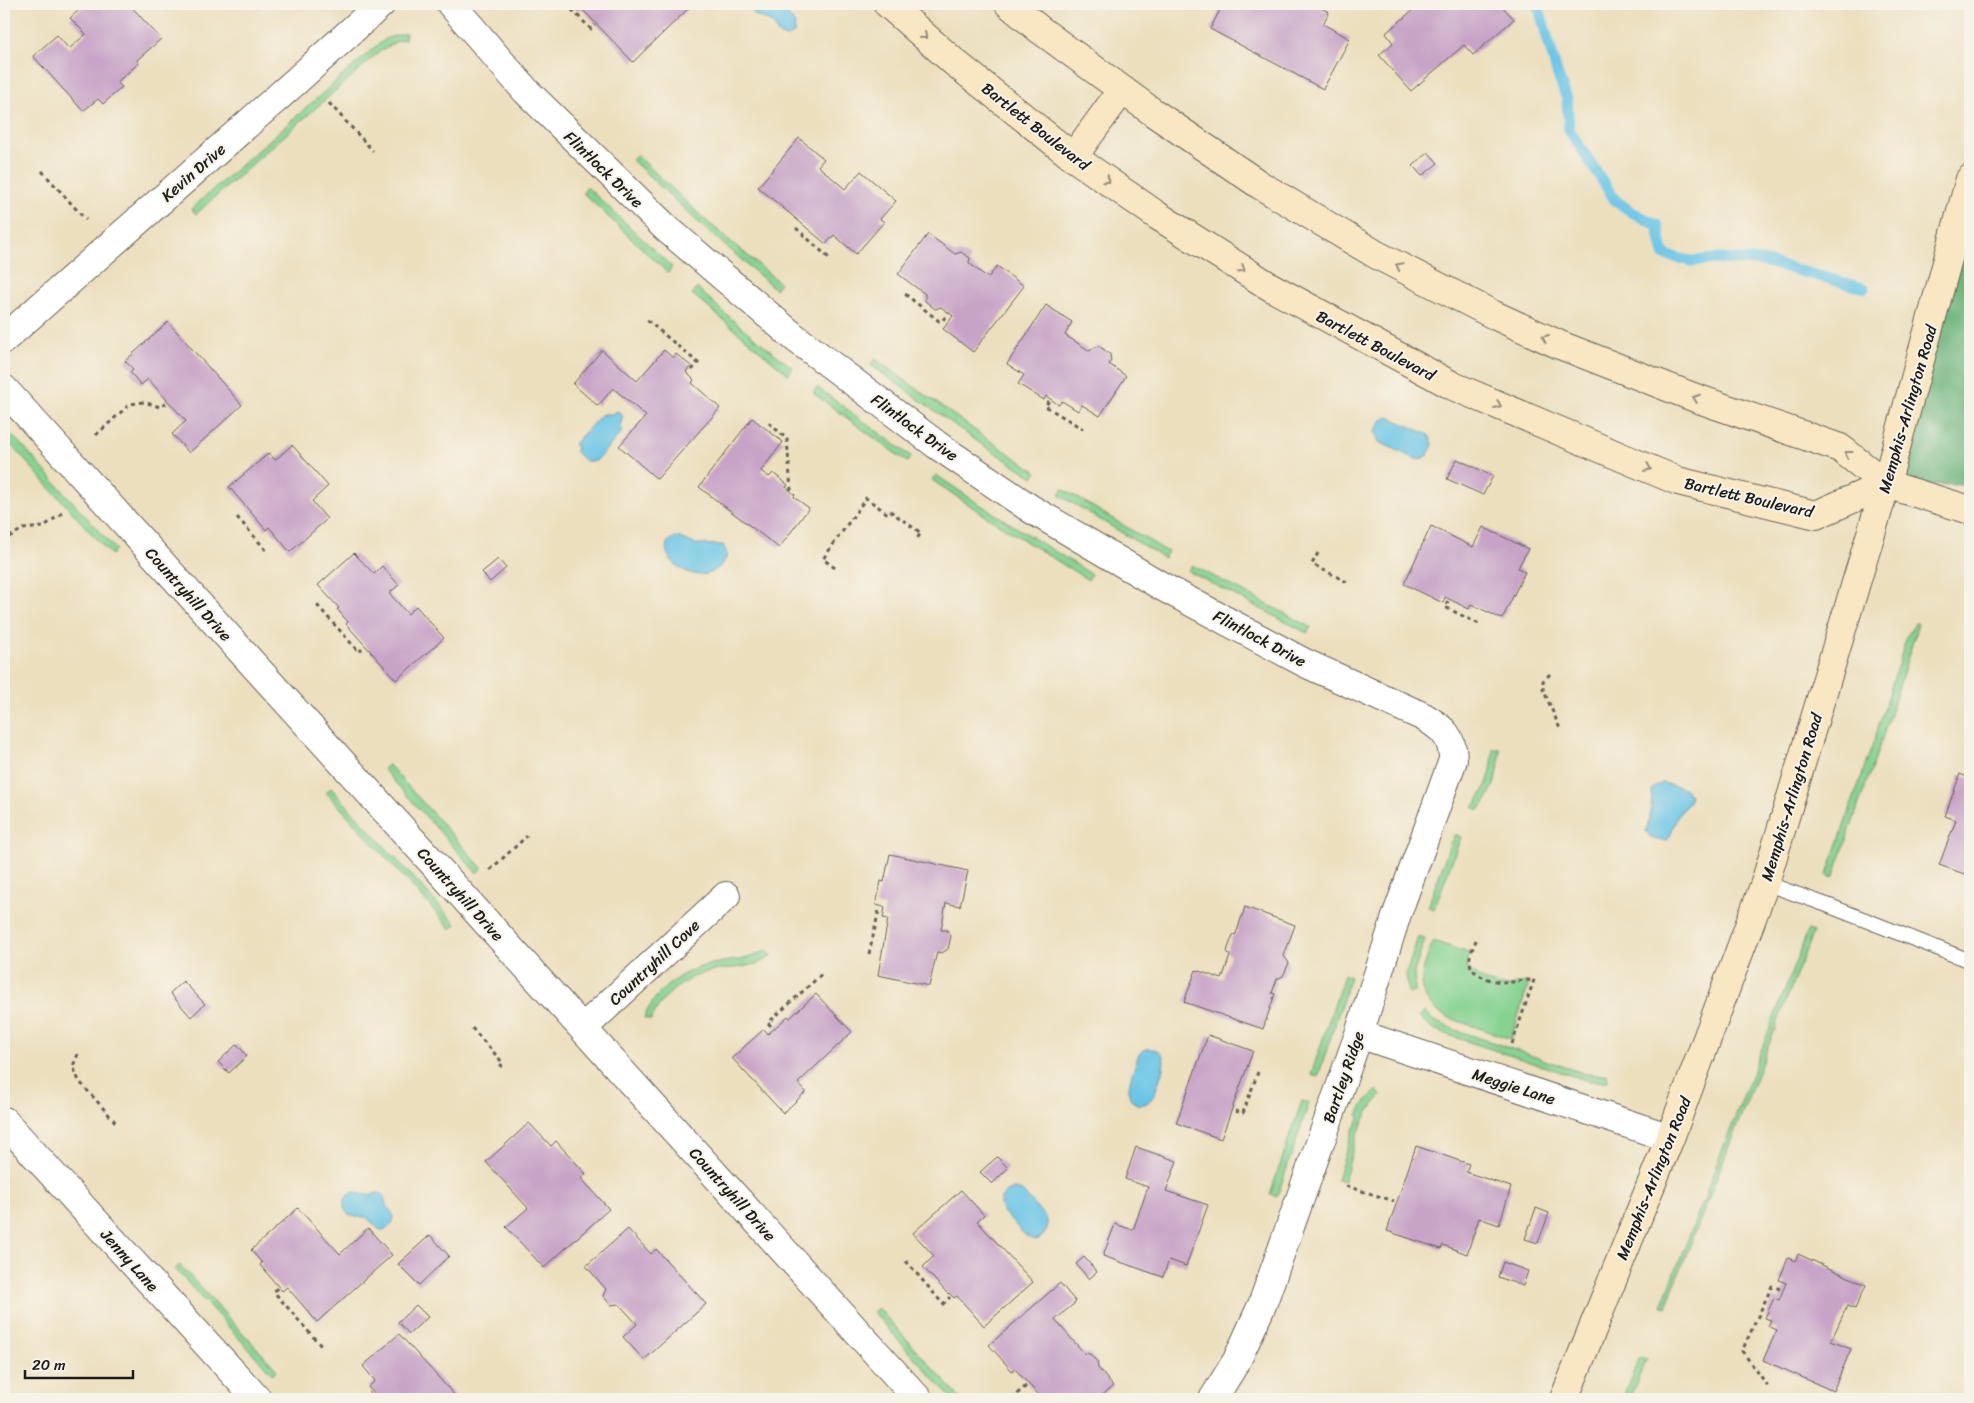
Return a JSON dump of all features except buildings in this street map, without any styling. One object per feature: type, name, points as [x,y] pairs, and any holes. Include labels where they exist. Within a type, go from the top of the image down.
[{"type":"main road","name":"Bartlett Boulevard","points":[[888,4],[954,62],[1073,157],[1158,216],[1269,286],[1453,386],[1678,481],[1816,514],[1886,484]]},
{"type":"main road","points":[[1010,4],[1039,29],[1154,113],[1260,185],[1386,260],[1494,315],[1569,348],[1693,397],[1840,448],[1886,484],[1970,510]]},
{"type":"main road","points":[[1073,157],[1122,90]]},
{"type":"main road","name":"Memphis-Arlington Road","points":[[1564,1399],[1670,1138],[1765,883],[1886,484],[1970,179]]},
{"type":"street","name":"Kevin Drive","points":[[4,339],[296,82],[381,4]]},
{"type":"street","name":"Flintlock Drive","points":[[451,4],[526,91],[666,228],[794,337],[937,445],[1031,509],[1163,586],[1305,663],[1439,726],[1453,747]]},
{"type":"street","name":"Countryhill Drive","points":[[4,389],[918,1399]]},
{"type":"street","name":"Bartley Ridge","points":[[1213,1399],[1237,1360],[1262,1305],[1359,1034],[1398,914],[1453,760],[1453,747]]},
{"type":"street","name":"Countryhill Cove","points":[[582,1028],[726,896]]},
{"type":"street","name":"Meggie Lane","points":[[1359,1034],[1670,1138]]},
{"type":"street","name":"Jenny Lane","points":[[4,1120],[257,1399]]},
{"type":"lane","points":[[1765,883],[1970,961]]},
{"type":"path","points":[[566,4],[591,29],[595,25]]},
{"type":"path","points":[[328,103],[372,151]]},
{"type":"path","points":[[42,171],[86,220]]},
{"type":"path","points":[[796,228],[829,258]]},
{"type":"path","points":[[905,294],[940,321],[946,315]]},
{"type":"path","points":[[647,320],[698,363],[689,373]]},
{"type":"path","points":[[1049,401],[1045,406],[1083,429]]},
{"type":"path","points":[[96,435],[130,404],[144,402],[160,407],[166,403]]},
{"type":"path","points":[[769,423],[787,439],[791,490]]},
{"type":"path","points":[[835,568],[823,559],[866,498],[921,534],[916,540]]},
{"type":"path","points":[[9,537],[23,529],[43,527],[65,511]]},
{"type":"path","points":[[237,517],[266,550]]},
{"type":"path","points":[[1318,553],[1312,564],[1347,582]]},
{"type":"path","points":[[1448,601],[1445,607],[1479,624]]},
{"type":"path","points":[[318,606],[359,652],[362,648]]},
{"type":"path","points":[[1550,674],[1543,681],[1543,689],[1561,732]]},
{"type":"path","points":[[490,870],[527,836]]},
{"type":"path","points":[[869,954],[879,910]]},
{"type":"path","points":[[1476,940],[1470,959],[1470,965],[1476,972],[1492,980],[1507,983],[1523,979],[1534,979],[1512,1044]]},
{"type":"path","points":[[771,1026],[768,1023],[823,973]]},
{"type":"path","points":[[472,1028],[503,1063],[500,1066]]},
{"type":"path","points":[[78,1054],[73,1066],[76,1077],[117,1124]]},
{"type":"path","points":[[1235,1111],[1243,1113],[1258,1072]]},
{"type":"path","points":[[1346,1186],[1394,1202]]},
{"type":"path","points":[[906,1261],[943,1304],[950,1298]]},
{"type":"path","points":[[1768,1386],[1742,1351],[1772,1286],[1780,1289]]},
{"type":"path","points":[[277,1288],[274,1292],[322,1347]]},
{"type":"path","points":[[1011,1399],[1026,1386]]},
{"type":"path","points":[[369,1399],[366,1397],[371,1393]]},
{"type":"green space","points":[[406,33],[405,39],[397,41],[378,53],[196,214],[191,209],[375,47],[387,38]]},
{"type":"green space","points":[[637,155],[702,217],[780,283],[775,289],[698,222],[632,160]]},
{"type":"green space","points":[[1970,169],[1970,485],[1882,484]]},
{"type":"green space","points":[[587,187],[672,267],[668,273],[583,193]]},
{"type":"green space","points":[[697,288],[735,322],[793,368],[788,374],[692,294]]},
{"type":"green space","points":[[875,359],[1037,472],[1033,477],[978,442],[871,365]]},
{"type":"green space","points":[[817,387],[912,457],[907,462],[813,393]]},
{"type":"green space","points":[[4,429],[19,442],[116,550],[111,555],[4,437]]},
{"type":"green space","points":[[936,475],[1091,574],[1088,580],[990,519],[932,480]]},
{"type":"green space","points":[[1063,489],[1168,552],[1164,558],[1059,495]]},
{"type":"green space","points":[[1192,565],[1311,627],[1307,633],[1188,571]]},
{"type":"green space","points":[[1916,622],[1918,624],[1914,638],[1884,733],[1833,878],[1827,875],[1877,732],[1907,636]]},
{"type":"green space","points":[[1493,749],[1500,749],[1499,766],[1489,796],[1479,810],[1473,807],[1482,794],[1488,780],[1492,765]]},
{"type":"green space","points":[[388,764],[482,868],[477,873],[383,769]]},
{"type":"green space","points":[[331,788],[456,924],[451,929],[326,792]]},
{"type":"green space","points":[[1455,834],[1461,837],[1434,909],[1428,907]]},
{"type":"green space","points":[[1808,930],[1813,932],[1666,1307],[1662,1306],[1702,1203],[1704,1203],[1708,1193],[1706,1192]]},
{"type":"green space","points":[[1418,937],[1425,939],[1414,972],[1415,992],[1408,993],[1406,974]]},
{"type":"green space","points":[[1433,941],[1469,953],[1466,965],[1474,974],[1485,981],[1503,986],[1524,982],[1529,983],[1511,1039],[1452,1019],[1431,1005],[1423,989],[1422,978]]},
{"type":"green space","points":[[767,950],[772,956],[759,963],[716,970],[686,981],[669,994],[651,1020],[644,1018],[662,990],[680,976],[701,967],[746,958]]},
{"type":"green space","points":[[1344,975],[1350,977],[1318,1077],[1311,1075]]},
{"type":"green space","points":[[1424,1012],[1434,1021],[1453,1029],[1586,1074],[1607,1074],[1608,1081],[1588,1081],[1445,1034],[1432,1028],[1419,1017]]},
{"type":"green space","points":[[1377,1090],[1381,1096],[1367,1114],[1362,1125],[1344,1181],[1337,1179],[1354,1127],[1360,1117],[1358,1115],[1366,1101]]},
{"type":"green space","points":[[1302,1101],[1309,1103],[1277,1197],[1270,1194]]},
{"type":"green space","points":[[180,1265],[277,1370],[272,1374],[175,1269]]},
{"type":"green space","points":[[878,1308],[961,1399],[952,1399],[873,1312]]},
{"type":"green space","points":[[1640,1356],[1647,1358],[1629,1399],[1622,1399]]},
{"type":"water","points":[[752,4],[781,4],[795,24],[794,34],[787,37],[778,34],[771,23],[755,15],[751,8]]},
{"type":"water","points":[[618,411],[623,416],[621,422],[622,432],[596,461],[585,461],[576,452],[575,443],[602,414],[611,414]]},
{"type":"water","points":[[1389,417],[1429,435],[1433,445],[1427,456],[1418,460],[1379,442],[1375,432],[1381,421]]},
{"type":"water","points":[[677,537],[695,544],[723,545],[726,558],[712,572],[699,575],[687,572],[677,566],[670,558],[666,549],[668,542]]},
{"type":"water","points":[[1662,783],[1684,788],[1691,797],[1678,815],[1670,837],[1658,840],[1651,838],[1646,831],[1651,811],[1652,789]]},
{"type":"water","points":[[1146,1049],[1159,1051],[1164,1059],[1164,1064],[1154,1095],[1147,1103],[1140,1105],[1132,1101],[1129,1090],[1138,1056]]},
{"type":"water","points":[[1015,1189],[1022,1191],[1046,1218],[1047,1229],[1041,1238],[1033,1239],[1028,1237],[1020,1231],[1002,1210],[1000,1204],[1001,1197],[1008,1191]]},
{"type":"water","points":[[354,1192],[366,1195],[382,1194],[386,1206],[393,1215],[392,1224],[384,1230],[380,1230],[366,1217],[348,1214],[344,1207],[344,1202]]},
{"type":"waterway","points":[[1538,4],[1557,73],[1567,99],[1569,130],[1615,200],[1632,212],[1657,225],[1665,255],[1691,261],[1719,259],[1762,261],[1864,288]]}]
